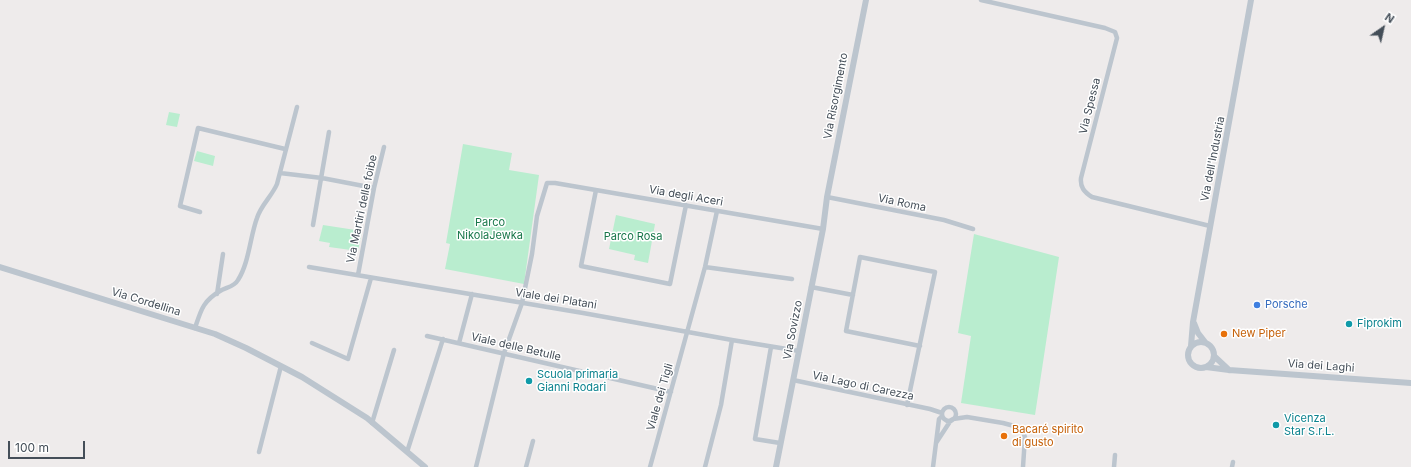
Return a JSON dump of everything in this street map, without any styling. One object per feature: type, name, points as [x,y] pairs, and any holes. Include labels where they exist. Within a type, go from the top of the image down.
[{"type":"street","name":"Via Risorgimento","points":[[827,197],[866,0]]},
{"type":"street","name":"Via Spessa","points":[[981,0],[1098,26],[1115,32],[1117,38],[1081,178],[1082,187],[1092,197],[1210,226]]},
{"type":"street","name":"Via dell'Industria","points":[[1191,346],[1193,322],[1251,0]]},
{"type":"street","points":[[195,328],[203,306],[207,300],[235,284],[239,279],[247,258],[257,217],[264,203],[273,194],[297,107]]},
{"type":"street","points":[[200,212],[180,206],[198,128],[285,149]]},
{"type":"street","points":[[313,225],[329,132]]},
{"type":"street","name":"Via Martiri delle foibe","points":[[358,275],[374,188],[384,147]]},
{"type":"street","points":[[280,173],[320,178],[374,188]]},
{"type":"street","name":"Via degli Aceri","points":[[522,303],[532,254],[537,216],[547,183],[555,183],[823,229]]},
{"type":"street","points":[[596,190],[581,266],[670,284],[686,205]]},
{"type":"street","name":"Via Roma","points":[[827,197],[941,220],[973,229]]},
{"type":"street","name":"Via Sovizzo","points":[[776,467],[823,229],[827,197]]},
{"type":"street","name":"Viale dei Tigli","points":[[650,467],[705,267],[717,211]]},
{"type":"street","points":[[217,294],[223,254]]},
{"type":"street","points":[[908,405],[920,346],[935,272],[860,257],[846,331],[920,346]]},
{"type":"street","name":"Viale dei Platani","points":[[309,267],[799,351]]},
{"type":"street","points":[[705,267],[792,279]]},
{"type":"street","name":"Via Cordellina","points":[[0,268],[214,334],[246,348],[302,377],[372,422],[425,467]]},
{"type":"street","points":[[312,343],[348,359],[371,278]]},
{"type":"street","points":[[811,288],[853,295]]},
{"type":"street","points":[[459,343],[472,294]]},
{"type":"street","points":[[476,467],[504,353],[522,303]]},
{"type":"street","points":[[1193,322],[1198,333],[1213,349],[1214,356],[1210,364],[1206,367],[1201,368],[1193,366],[1188,359],[1188,352],[1191,346],[1197,342],[1205,342]]},
{"type":"street","name":"Viale delle Betulle","points":[[427,336],[671,392]]},
{"type":"street","points":[[408,452],[443,339]]},
{"type":"street","points":[[705,467],[721,405],[732,340]]},
{"type":"street","points":[[771,347],[755,439],[780,443]]},
{"type":"street","points":[[372,422],[394,350]]},
{"type":"street","points":[[1214,356],[1229,370]]},
{"type":"street","points":[[259,452],[282,366]]},
{"type":"street","name":"Via dei Laghi","points":[[1206,367],[1229,370],[1411,383]]},
{"type":"street","name":"Via Lago di Carezza","points":[[793,380],[943,413]]},
{"type":"street","points":[[932,467],[939,419],[943,413],[951,408],[967,417],[1013,425],[1021,429],[1025,437],[1023,467]]},
{"type":"street","points":[[936,443],[956,415],[954,411]]},
{"type":"street","points":[[943,413],[947,420],[967,417]]},
{"type":"street","points":[[526,467],[533,441]]},
{"type":"street","points":[[1114,467],[1115,454]]},
{"type":"green space","points":[[169,112],[180,114],[177,127],[166,125]]},
{"type":"green space","name":"Parco NikolaJewka","points":[[463,144],[512,153],[509,170],[539,175],[524,284],[445,269],[450,244],[446,243]]},
{"type":"green space","points":[[197,151],[215,156],[213,166],[194,161]]},
{"type":"green space","name":"Parco Rosa","points":[[616,215],[655,224],[648,263],[634,260],[635,255],[609,249]]},
{"type":"green space","points":[[323,225],[362,231],[358,251],[329,247],[330,243],[319,241]]},
{"type":"green space","points":[[974,234],[1059,257],[1035,415],[961,403],[971,336],[958,333]]},
{"type":"place","name":"Porsche","points":[[1257,305]]},
{"type":"place","name":"Fiprokim","points":[[1349,324]]},
{"type":"place","name":"New Piper","points":[[1224,334]]},
{"type":"place","name":"Scuola primaria Gianni Rodari","points":[[529,381]]},
{"type":"place","name":"Vicenza Star S.r.L.","points":[[1276,425]]},
{"type":"place","name":"Bacaré spirito di gusto","points":[[1004,436]]}]
